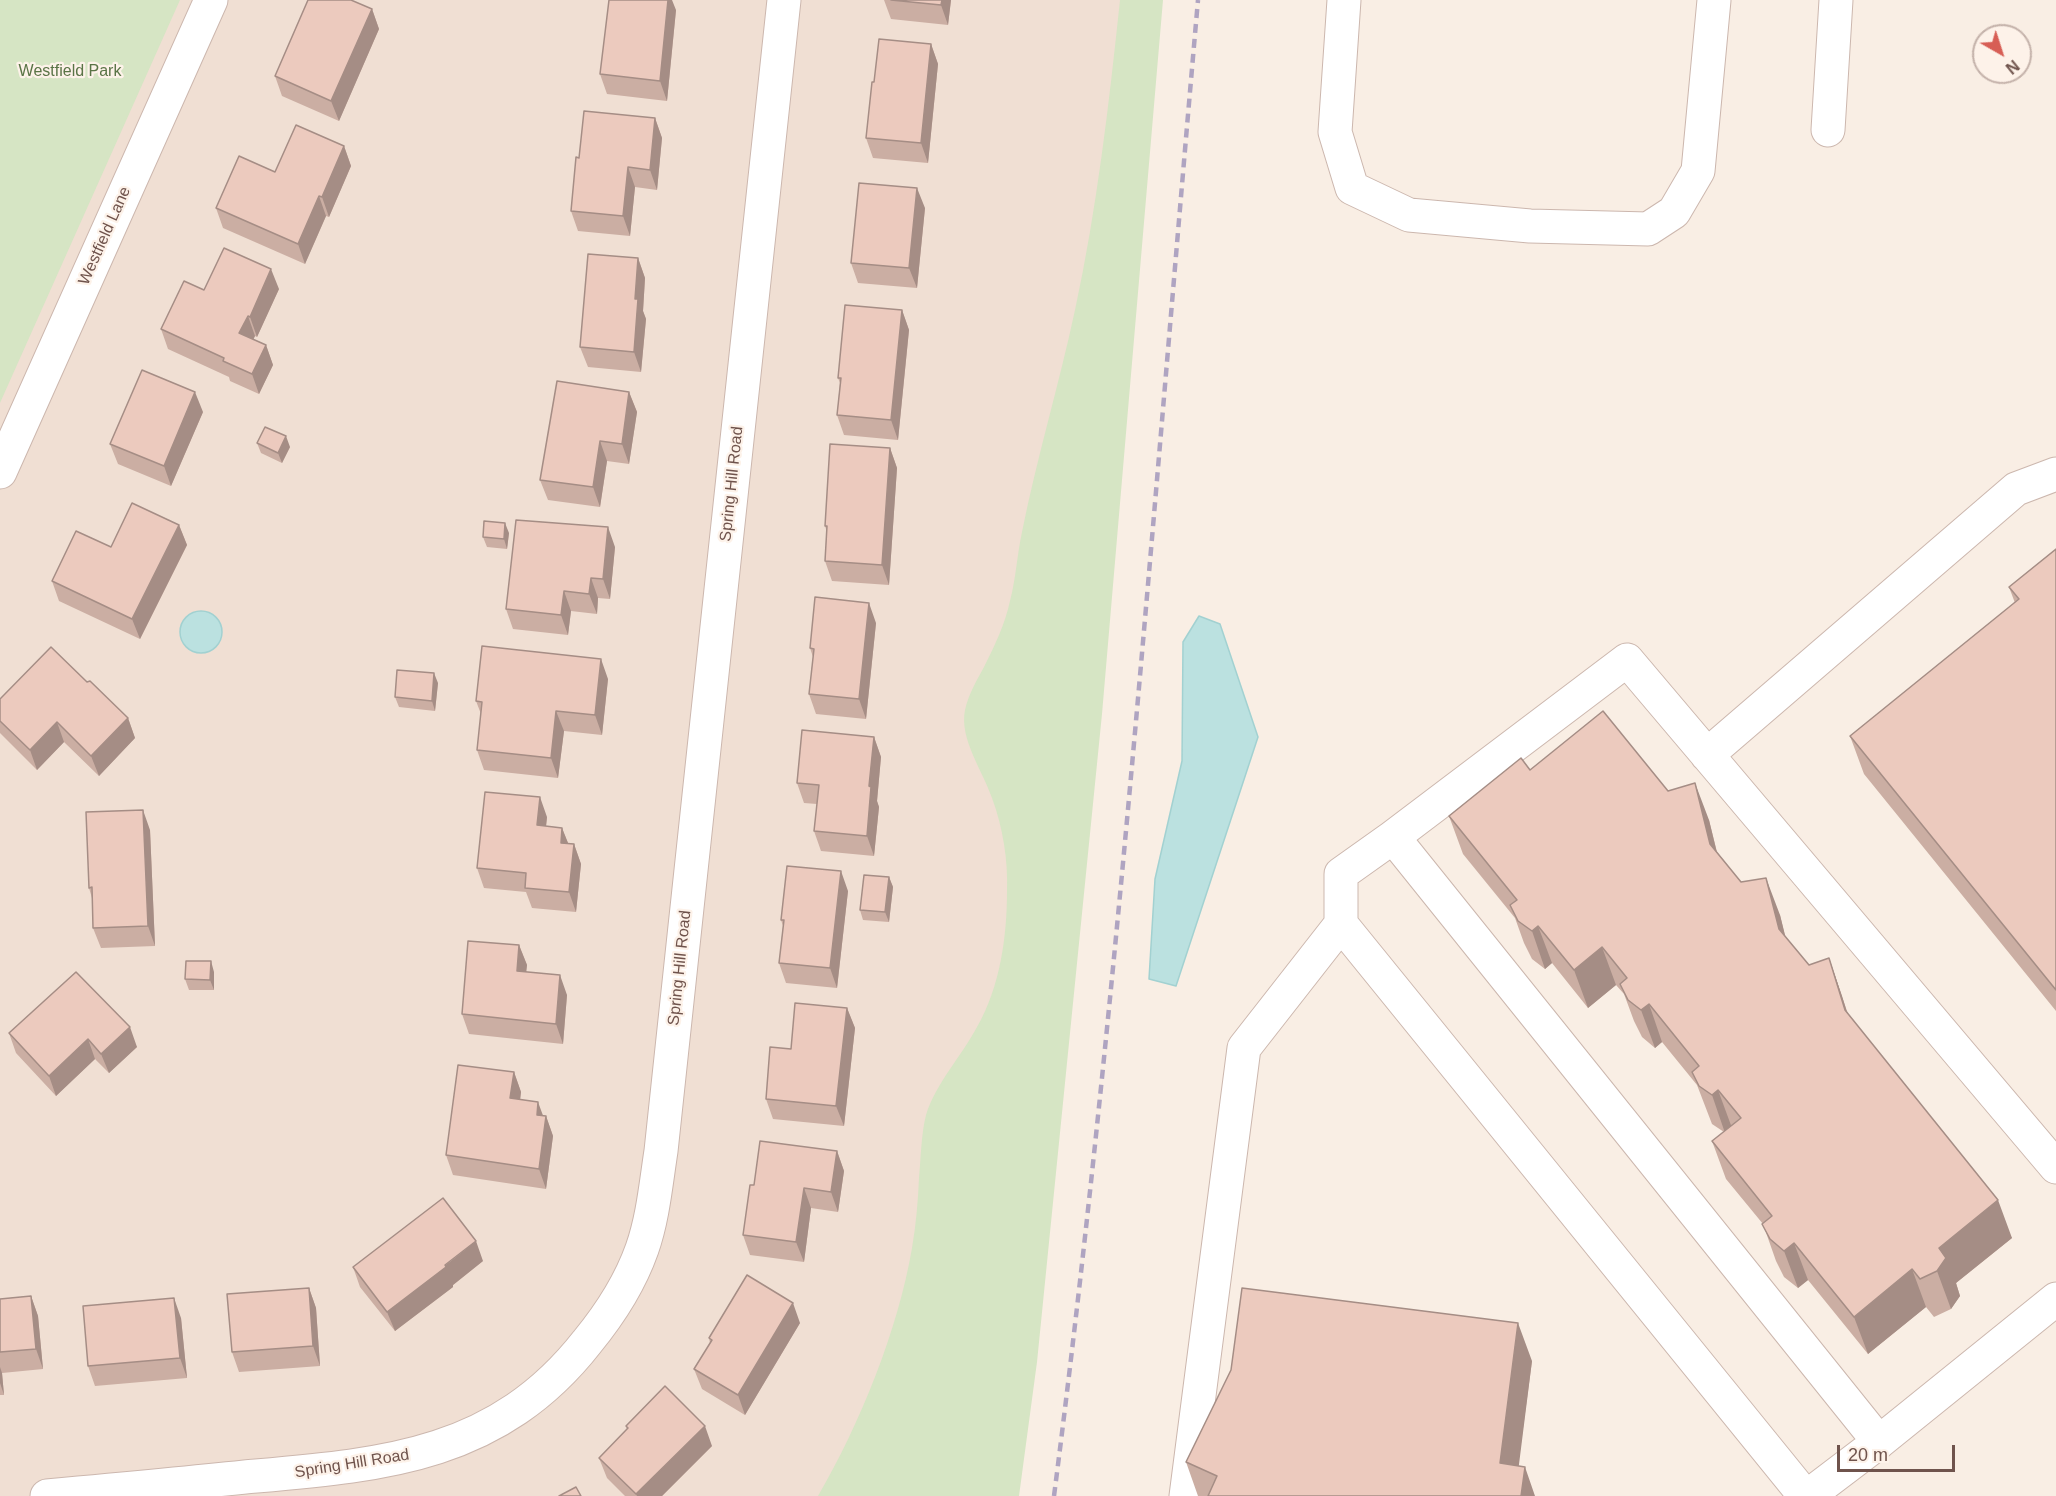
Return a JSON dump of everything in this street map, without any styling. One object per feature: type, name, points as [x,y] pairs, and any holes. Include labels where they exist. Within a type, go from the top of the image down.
[{"type":"street","name":"Westfield Lane","points":[[0,472],[211,0]]},
{"type":"street","name":"Spring Hill Road","points":[[47,1496],[327,1470],[388,1461],[443,1446],[483,1430],[533,1396],[556,1377],[577,1356],[629,1279],[644,1239],[653,1203],[661,1151],[784,0]]},
{"type":"street","points":[[1344,0],[1335,132],[1352,188],[1409,215],[1530,226],[1648,229],[1674,212],[1698,171],[1714,0]]},
{"type":"street","points":[[1828,130],[1836,0]]},
{"type":"street","points":[[1707,755],[2016,489],[2056,474]]},
{"type":"street","points":[[1186,1496],[1244,1048],[1341,924],[1341,874],[1627,660],[2056,1167]]},
{"type":"street","points":[[1393,837],[1879,1442]]},
{"type":"street","points":[[1341,924],[1807,1496],[1879,1442],[2056,1299]]},
{"type":"shaded area","points":[[0,0],[1161,0],[1016,1496],[0,1496]]},
{"type":"green space","name":"Westfield Park","points":[[0,0],[180,0],[0,403]]},
{"type":"green space","points":[[1120,0],[1163,0],[1102,714],[1037,1362],[1019,1496],[818,1496],[863,1408],[897,1311],[906,1279],[913,1239],[922,1138],[930,1103],[985,1012],[1001,961],[1007,908],[1007,868],[1004,844],[992,798],[965,732],[965,710],[970,693],[988,659],[1008,610],[1028,504],[1075,310],[1096,195]]},
{"type":"water","points":[[201,611],[216,617],[222,632],[216,647],[201,653],[186,647],[180,632],[186,617]]},
{"type":"water","points":[[1199,616],[1220,624],[1258,737],[1176,986],[1149,979],[1155,879],[1182,761],[1183,642]]},
{"type":"building","points":[[308,0],[351,0],[372,9],[331,101],[275,76]]},
{"type":"building","points":[[609,0],[668,0],[660,81],[600,74]]},
{"type":"building","points":[[891,0],[942,0],[941,5]]},
{"type":"building","points":[[879,39],[931,44],[921,143],[866,138]]},
{"type":"building","points":[[584,111],[655,118],[650,170],[628,167],[623,216],[571,211],[576,157],[579,158]]},
{"type":"building","points":[[296,125],[344,146],[298,244],[216,208],[239,156],[275,172]]},
{"type":"building","points":[[859,183],[917,188],[909,268],[851,263]]},
{"type":"building","points":[[224,248],[271,269],[250,317],[248,316],[239,333],[266,345],[252,374],[223,361],[224,358],[161,329],[184,281],[204,290]]},
{"type":"building","points":[[588,254],[638,258],[634,352],[580,347]]},
{"type":"building","points":[[845,305],[902,310],[891,420],[837,415]]},
{"type":"building","points":[[142,370],[195,392],[164,466],[110,444]]},
{"type":"building","points":[[557,381],[629,392],[622,444],[600,441],[593,487],[540,480]]},
{"type":"building","points":[[265,427],[286,436],[278,453],[257,443]]},
{"type":"building","points":[[830,444],[890,448],[882,565],[825,561]]},
{"type":"building","points":[[132,503],[179,525],[132,619],[52,581],[76,531],[111,547]]},
{"type":"building","points":[[516,520],[608,527],[603,579],[591,578],[589,594],[564,591],[561,615],[506,609]]},
{"type":"building","points":[[484,521],[505,523],[504,539],[483,537]]},
{"type":"building","points":[[2056,549],[2056,990],[1850,736],[2019,599],[2009,587]]},
{"type":"building","points":[[815,597],[869,603],[859,699],[809,694],[814,649],[810,648]]},
{"type":"building","points":[[482,646],[601,659],[595,715],[556,711],[551,758],[477,750],[482,702],[476,701]]},
{"type":"building","points":[[51,647],[128,718],[91,756],[57,722],[30,750],[0,721],[0,699]]},
{"type":"building","points":[[397,670],[434,673],[432,701],[395,697]]},
{"type":"building","points":[[1603,711],[1668,791],[1695,783],[1710,844],[1741,882],[1766,878],[1779,929],[1809,965],[1829,958],[1845,1010],[1998,1200],[1939,1248],[1946,1258],[1937,1271],[1920,1279],[1912,1269],[1854,1317],[1794,1243],[1784,1251],[1770,1239],[1762,1224],[1772,1216],[1712,1141],[1741,1118],[1718,1090],[1712,1095],[1699,1086],[1692,1072],[1699,1066],[1649,1004],[1641,1010],[1628,1000],[1620,984],[1627,978],[1602,947],[1574,970],[1538,926],[1532,931],[1518,921],[1510,905],[1517,900],[1449,816],[1521,758],[1530,770]]},
{"type":"building","points":[[802,730],[874,737],[867,836],[814,831],[819,785],[797,783]]},
{"type":"building","points":[[485,792],[540,797],[537,825],[562,828],[561,843],[574,844],[569,892],[525,888],[526,873],[477,868]]},
{"type":"building","points":[[143,810],[148,926],[93,928],[86,812]]},
{"type":"building","points":[[787,866],[841,871],[830,968],[779,963]]},
{"type":"building","points":[[864,875],[889,877],[885,912],[860,910]]},
{"type":"building","points":[[468,941],[519,945],[517,971],[560,975],[556,1024],[462,1014]]},
{"type":"building","points":[[186,961],[211,961],[210,980],[185,979]]},
{"type":"building","points":[[76,972],[130,1027],[101,1054],[88,1039],[49,1076],[9,1033]]},
{"type":"building","points":[[795,1003],[847,1008],[836,1106],[766,1099],[770,1047],[791,1049]]},
{"type":"building","points":[[458,1065],[514,1072],[510,1098],[538,1102],[537,1115],[546,1116],[539,1169],[446,1155]]},
{"type":"building","points":[[760,1141],[837,1151],[831,1192],[804,1188],[796,1242],[743,1235],[750,1185],[754,1185]]},
{"type":"building","points":[[443,1198],[476,1241],[387,1312],[353,1267]]},
{"type":"building","points":[[747,1275],[793,1303],[738,1395],[694,1369],[712,1340],[709,1338]]},
{"type":"building","points":[[309,1288],[313,1346],[232,1352],[227,1294]]},
{"type":"building","points":[[1242,1288],[1518,1323],[1500,1463],[1525,1467],[1521,1496],[1208,1496],[1217,1476],[1186,1462],[1231,1370]]},
{"type":"building","points":[[31,1296],[36,1349],[0,1352],[0,1299]]},
{"type":"building","points":[[174,1298],[180,1358],[88,1366],[83,1306]]},
{"type":"building","points":[[665,1386],[705,1426],[636,1494],[599,1458]]},
{"type":"building","points":[[576,1487],[581,1496],[559,1496]]},
{"type":"railway","points":[[1054,1496],[1077,1309],[1116,936],[1198,0]]}]
